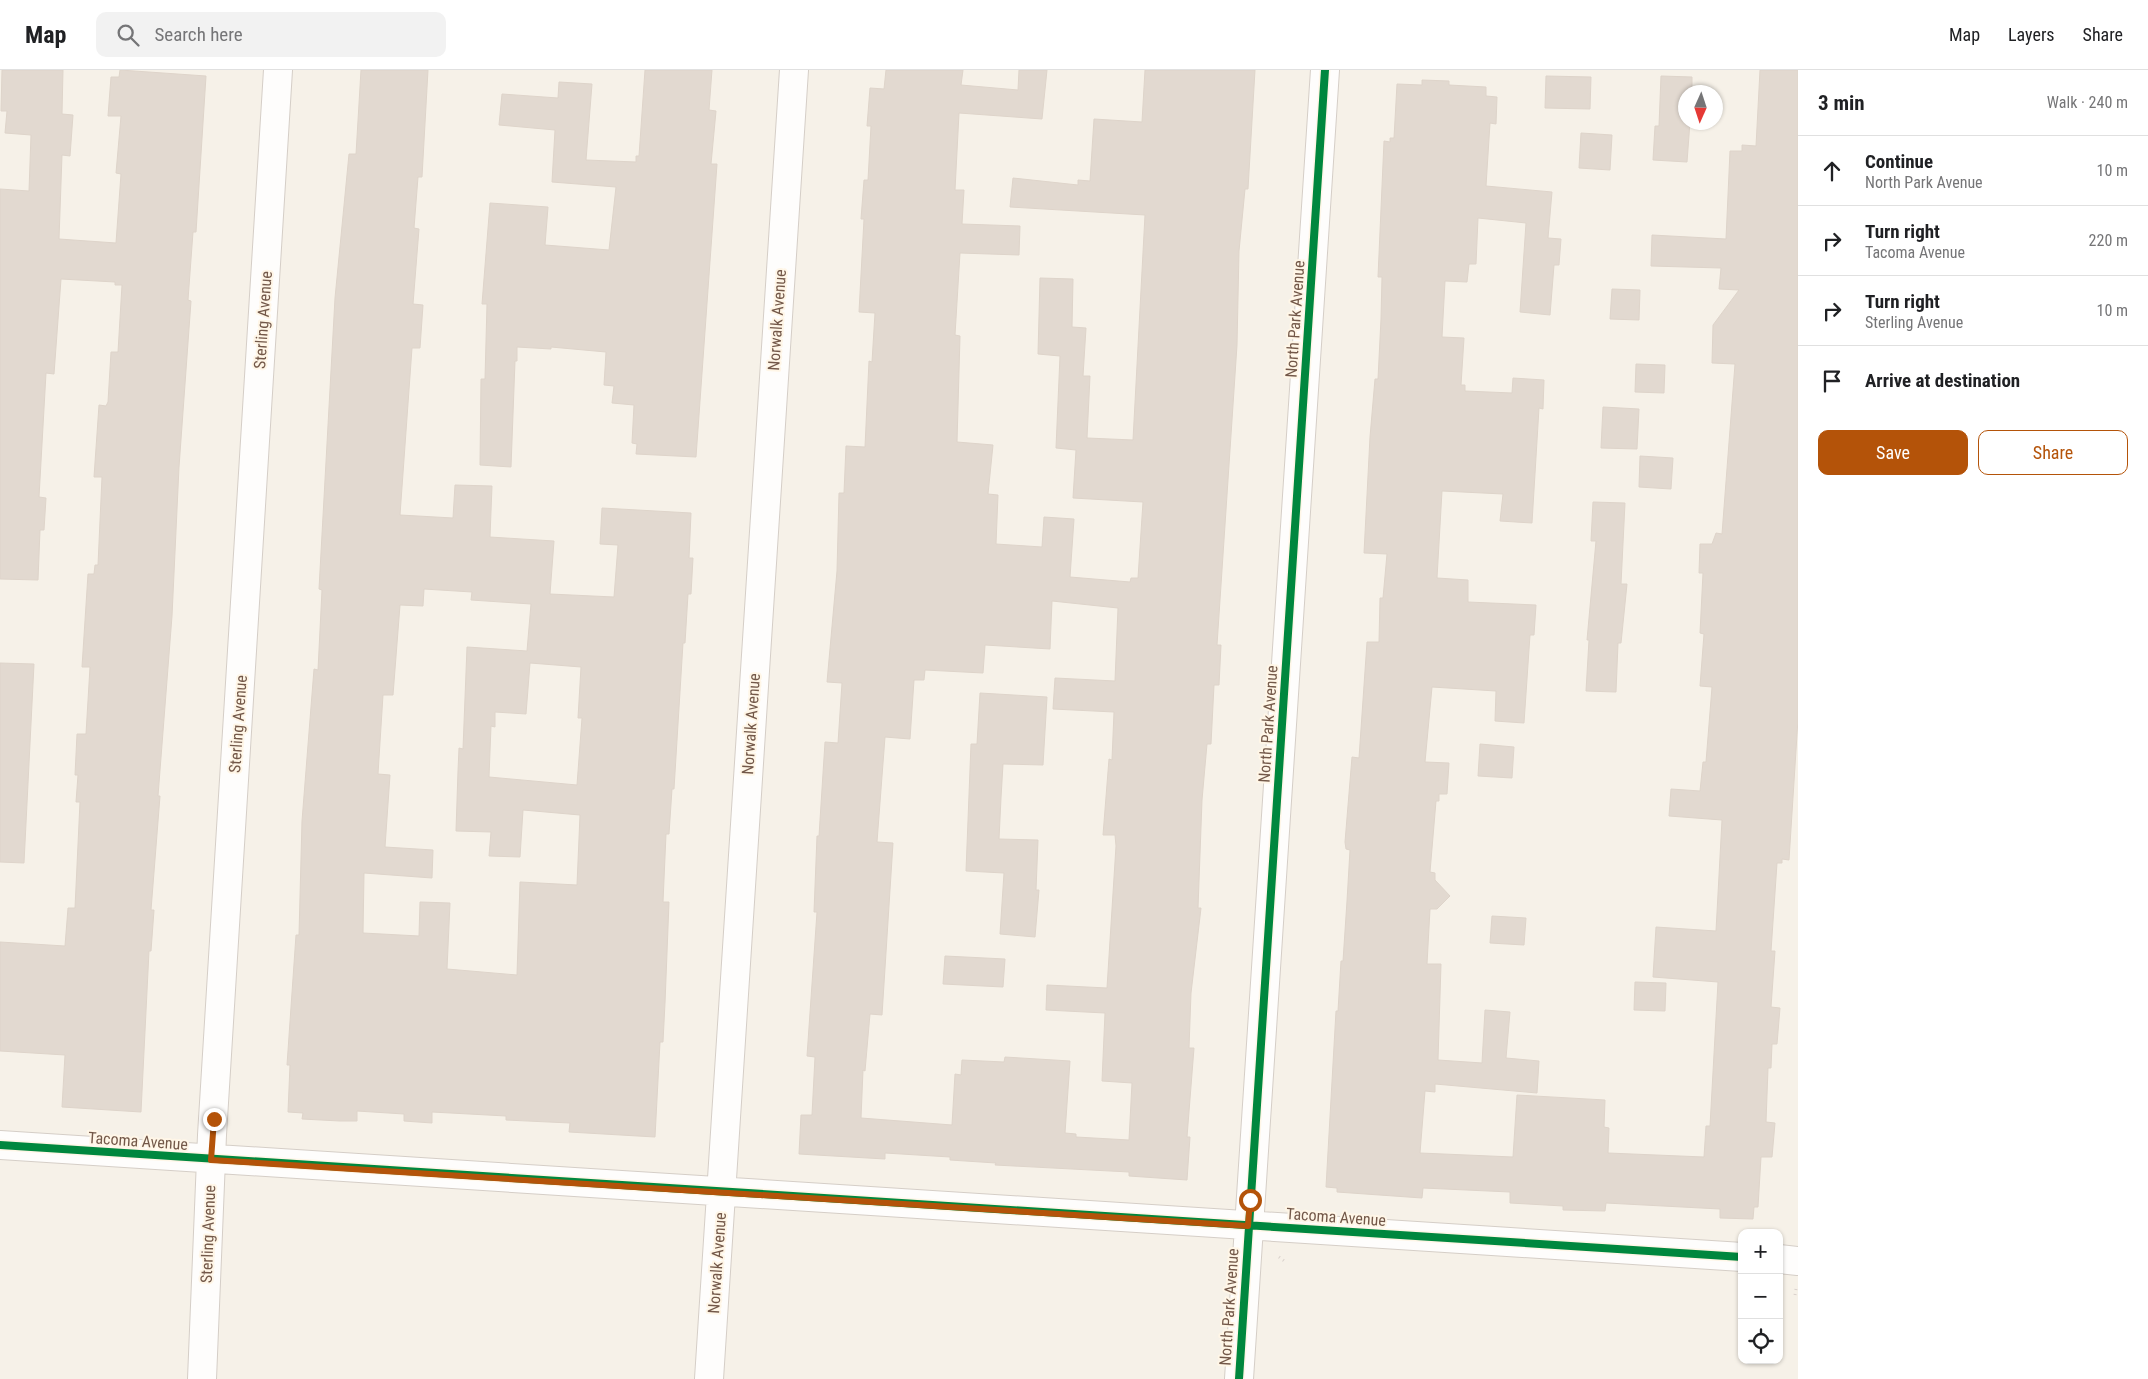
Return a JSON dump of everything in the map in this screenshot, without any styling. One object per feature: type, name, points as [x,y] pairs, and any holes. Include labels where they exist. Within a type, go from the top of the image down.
[{"type":"street","name":"Sterling Avenue","points":[[202,1379],[211,1160],[278,70]]},
{"type":"street","name":"Norwalk Avenue","points":[[709,1379],[794,70]]},
{"type":"street","name":"North Park Avenue","points":[[1239,1379],[1325,70]]},
{"type":"street","name":"Tacoma Avenue","points":[[0,1145],[1738,1257]]},
{"type":"street","points":[[1783,1259],[1798,1260]]},
{"type":"building","points":[[2,70],[63,70],[62,114],[73,115],[70,156],[62,155],[59,239],[116,243],[121,174],[116,173],[121,116],[108,116],[111,77],[119,77],[120,70],[206,76],[196,232],[193,232],[188,300],[191,301],[179,467],[172,616],[158,796],[160,796],[151,910],[154,910],[151,951],[149,951],[141,1112],[62,1107],[65,1055],[0,1051],[0,942],[65,946],[68,908],[75,908],[80,802],[76,802],[78,775],[75,775],[77,734],[86,734],[90,667],[82,667],[88,574],[94,574],[95,565],[98,565],[102,477],[94,477],[99,405],[106,406],[108,402],[111,352],[118,352],[122,285],[115,285],[115,282],[61,279],[54,374],[46,373],[39,497],[46,498],[44,530],[40,530],[38,580],[0,579],[0,189],[29,191],[31,135],[5,133],[7,111],[1,111]]},
{"type":"building","points":[[361,70],[428,70],[422,177],[418,177],[414,228],[419,229],[413,304],[423,305],[420,348],[412,348],[400,515],[453,518],[455,485],[492,486],[490,537],[554,541],[550,594],[614,597],[618,545],[600,544],[602,508],[691,513],[689,558],[693,558],[691,594],[688,594],[685,643],[683,643],[674,789],[672,789],[669,834],[666,834],[663,902],[669,902],[663,1042],[660,1042],[655,1137],[569,1132],[570,1123],[506,1120],[506,1116],[432,1112],[432,1123],[404,1121],[404,1114],[357,1111],[357,1121],[340,1121],[302,1119],[303,1113],[288,1112],[290,1065],[287,1065],[296,935],[299,935],[302,821],[314,669],[318,670],[322,590],[319,589],[335,298],[349,154],[356,154]],"holes":[[[424,589],[472,592],[471,600],[531,604],[527,651],[467,647],[463,749],[459,748],[458,771],[456,831],[491,832],[489,856],[520,857],[523,810],[580,815],[577,885],[520,882],[517,975],[447,969],[450,903],[420,902],[419,936],[363,933],[364,873],[432,878],[433,850],[385,847],[390,775],[378,774],[383,695],[393,695],[400,605],[423,606]],[[530,663],[581,667],[578,718],[582,718],[577,785],[489,777],[491,726],[495,727],[495,712],[526,714]]]},
{"type":"building","points":[[645,70],[712,70],[709,110],[716,111],[711,164],[717,164],[696,457],[636,454],[637,444],[632,443],[634,405],[612,403],[614,386],[604,385],[606,352],[551,347],[551,349],[517,347],[511,467],[480,465],[481,379],[485,379],[487,304],[482,304],[490,203],[548,207],[545,245],[609,250],[616,187],[552,182],[555,130],[499,125],[502,94],[558,98],[559,82],[592,84],[586,160],[636,162],[636,156],[639,156]]},
{"type":"building","points":[[886,70],[963,70],[961,85],[1018,90],[1019,70],[1047,70],[1042,119],[959,113],[955,190],[964,190],[962,224],[1020,226],[1019,255],[960,253],[955,335],[960,336],[957,442],[993,445],[988,494],[998,495],[996,544],[1042,547],[1044,517],[1074,519],[1070,577],[1130,582],[1131,578],[1138,578],[1143,502],[1073,498],[1076,450],[1056,448],[1060,356],[1038,354],[1040,278],[1073,279],[1072,327],[1086,328],[1083,376],[1090,376],[1087,438],[1133,440],[1145,215],[1010,207],[1013,178],[1078,185],[1078,180],[1090,181],[1094,119],[1142,122],[1145,70],[1255,70],[1248,189],[1245,189],[1239,251],[1237,345],[1217,645],[1221,645],[1219,685],[1214,685],[1211,744],[1207,744],[1202,800],[1198,908],[1201,908],[1191,993],[1189,1048],[1194,1048],[1187,1137],[1190,1137],[1187,1180],[1129,1176],[1129,1172],[995,1165],[996,1163],[950,1160],[950,1157],[885,1153],[885,1159],[799,1154],[801,1115],[812,1115],[815,1057],[807,1056],[817,912],[814,912],[817,836],[819,836],[825,742],[838,743],[842,683],[827,682],[837,571],[839,493],[844,493],[846,446],[865,447],[869,361],[872,362],[875,313],[859,312],[864,219],[861,219],[864,180],[868,180],[871,126],[867,126],[870,88],[884,89]],"holes":[[[1052,601],[1118,608],[1115,681],[1055,678],[1053,709],[1114,712],[1112,760],[1109,759],[1103,835],[1115,835],[1116,846],[1107,988],[1047,985],[1046,1010],[1105,1013],[1102,1081],[1132,1083],[1129,1140],[1076,1137],[1076,1134],[1065,1133],[1070,1061],[1005,1057],[1004,1062],[962,1060],[961,1075],[955,1074],[952,1125],[861,1118],[863,1070],[865,1071],[870,1014],[882,1015],[893,843],[877,842],[885,737],[910,739],[914,680],[924,680],[925,670],[983,673],[985,645],[1050,649]]]},
{"type":"building","points":[[1760,70],[1798,70],[1798,719],[1789,860],[1782,859],[1782,863],[1777,863],[1771,951],[1775,951],[1771,1007],[1780,1008],[1777,1044],[1772,1044],[1771,1068],[1768,1068],[1766,1122],[1775,1123],[1772,1157],[1761,1157],[1758,1207],[1754,1207],[1753,1219],[1720,1218],[1720,1209],[1606,1203],[1605,1211],[1563,1210],[1563,1206],[1510,1203],[1510,1192],[1423,1188],[1422,1198],[1337,1192],[1337,1188],[1326,1187],[1336,1011],[1338,1011],[1341,961],[1343,961],[1350,850],[1346,849],[1345,842],[1352,757],[1359,758],[1367,642],[1379,642],[1380,598],[1383,598],[1387,554],[1364,553],[1370,437],[1375,379],[1378,379],[1381,319],[1382,277],[1378,277],[1384,141],[1390,142],[1390,138],[1394,138],[1397,84],[1422,85],[1422,80],[1449,81],[1449,85],[1486,87],[1486,96],[1497,97],[1496,124],[1490,123],[1486,186],[1552,192],[1548,238],[1561,239],[1559,265],[1554,265],[1550,315],[1520,312],[1526,223],[1478,218],[1476,264],[1469,264],[1467,282],[1445,281],[1442,337],[1464,338],[1461,385],[1465,385],[1465,391],[1512,393],[1513,378],[1544,380],[1543,409],[1539,408],[1532,523],[1500,521],[1503,494],[1442,491],[1437,578],[1468,580],[1468,602],[1536,605],[1534,635],[1530,635],[1524,723],[1495,721],[1496,691],[1432,687],[1425,762],[1449,763],[1447,794],[1439,794],[1439,801],[1436,801],[1430,872],[1435,873],[1435,880],[1450,896],[1437,909],[1430,909],[1427,964],[1441,964],[1438,1060],[1482,1063],[1485,1010],[1510,1012],[1506,1058],[1539,1061],[1537,1093],[1435,1084],[1435,1092],[1425,1091],[1420,1153],[1513,1157],[1517,1095],[1605,1100],[1604,1127],[1609,1128],[1608,1153],[1704,1157],[1706,1126],[1710,1126],[1718,982],[1653,977],[1656,927],[1716,931],[1722,820],[1669,816],[1671,789],[1700,791],[1703,762],[1706,762],[1712,687],[1700,686],[1704,634],[1700,633],[1703,573],[1699,573],[1700,544],[1712,544],[1716,533],[1722,534],[1735,364],[1712,363],[1713,325],[1739,290],[1719,289],[1721,268],[1651,266],[1652,235],[1726,239],[1730,151],[1742,151],[1742,145],[1756,146]]},
{"type":"building","points":[[1546,76],[1591,77],[1590,109],[1545,108]]},
{"type":"building","points":[[1661,76],[1692,77],[1692,85],[1678,85],[1678,130],[1689,130],[1687,162],[1653,160],[1655,126],[1659,126]]},
{"type":"building","points":[[1581,133],[1612,135],[1610,170],[1579,168]]},
{"type":"building","points":[[1612,289],[1640,290],[1639,320],[1610,319]]},
{"type":"building","points":[[1636,364],[1665,365],[1664,393],[1635,392]]},
{"type":"building","points":[[1603,407],[1639,409],[1637,449],[1601,448]]},
{"type":"building","points":[[1640,456],[1673,458],[1671,489],[1639,487]]},
{"type":"building","points":[[1593,502],[1625,503],[1621,584],[1627,584],[1621,643],[1618,643],[1616,692],[1586,691],[1589,640],[1587,640],[1596,541],[1591,541]]},
{"type":"building","points":[[0,663],[34,664],[24,863],[0,862]]},
{"type":"building","points":[[980,693],[1047,697],[1043,765],[1003,764],[1001,798],[999,839],[1038,840],[1036,890],[1039,890],[1035,937],[1000,934],[1004,873],[966,871],[971,744],[977,744]]},
{"type":"building","points":[[1480,744],[1514,747],[1512,778],[1478,776]]},
{"type":"building","points":[[1492,916],[1526,918],[1524,945],[1490,943]]},
{"type":"building","points":[[945,956],[1005,959],[1003,987],[943,984]]},
{"type":"building","points":[[1635,982],[1666,983],[1665,1011],[1634,1010]]},
{"type":"cycle path","points":[[1239,1379],[1325,70]]},
{"type":"cycle path","points":[[0,1145],[1738,1257]]},
{"type":"route","points":[[214,1119],[211,1160],[1248,1226],[1250,1200]]}]
